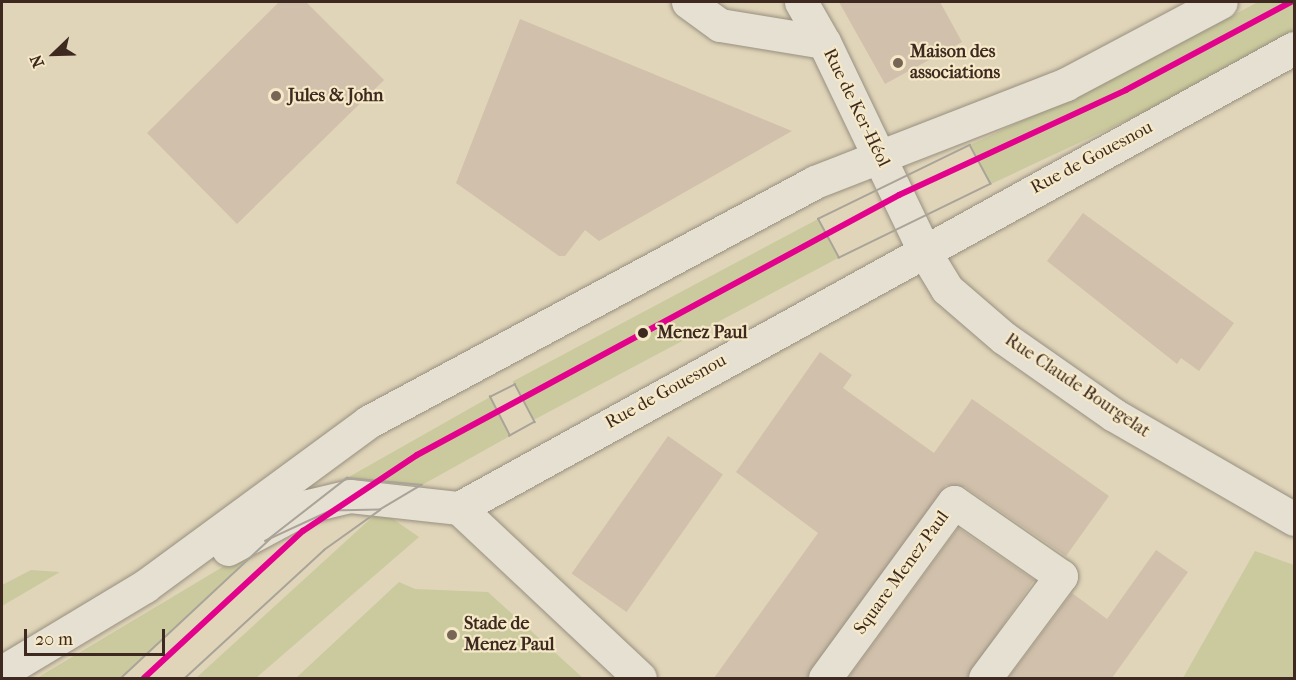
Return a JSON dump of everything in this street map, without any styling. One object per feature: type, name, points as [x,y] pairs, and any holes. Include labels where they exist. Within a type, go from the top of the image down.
[{"type":"street","name":"Rue de Ker-Héol","points":[[688,2],[720,25],[824,42],[904,208]]},
{"type":"street","points":[[801,2],[824,42]]},
{"type":"street","points":[[2,672],[145,586],[368,422],[815,182],[1066,84],[1221,2]]},
{"type":"street","name":"Rue de Gouesnou","points":[[459,508],[1294,48]]},
{"type":"street","name":"Rue Claude Bourgelat","points":[[904,208],[924,251],[947,289],[1004,338],[1114,415],[1294,519]]},
{"type":"street","points":[[145,586],[197,566],[308,506],[373,495],[459,508],[640,678]]},
{"type":"street","name":"Square Menez Paul","points":[[825,678],[954,502],[1061,576],[985,678]]},
{"type":"green space","points":[[1258,2],[1294,2],[1294,32],[1160,105],[991,184],[970,145],[1126,72]]},
{"type":"green space","points":[[818,219],[839,258],[533,420],[513,381]]},
{"type":"green space","points":[[490,397],[510,436],[422,485],[347,478]]},
{"type":"green space","points":[[380,510],[419,537],[256,678],[196,678]]},
{"type":"green space","points":[[266,541],[121,678],[37,678]]},
{"type":"green space","points":[[1255,551],[1294,565],[1294,678],[1183,678]]},
{"type":"green space","points":[[31,570],[60,572],[2,606],[2,585]]},
{"type":"green space","name":"Stade de Menez Paul","points":[[399,582],[415,589],[488,592],[583,678],[296,678]]},
{"type":"building","name":"Jules & John","points":[[279,2],[306,2],[384,80],[237,224],[147,133]]},
{"type":"building","name":"Maison des associations","points":[[839,2],[940,2],[962,42],[885,84]]},
{"type":"building","points":[[520,19],[792,131],[599,241],[585,230],[565,256],[559,256],[456,183]]},
{"type":"building","points":[[1083,213],[1234,323],[1199,371],[1181,358],[1177,364],[1047,261]]},
{"type":"building","points":[[820,352],[852,375],[843,388],[934,453],[972,399],[1109,496],[1066,556],[965,487],[946,485],[807,678],[714,678],[818,533],[736,472]]},
{"type":"building","points":[[668,436],[723,474],[627,612],[572,574]]},
{"type":"building","points":[[958,528],[1034,580],[967,678],[848,678]]},
{"type":"building","points":[[1156,550],[1188,572],[1112,678],[1008,678],[1072,593],[1107,619]]},
{"type":"tram line","points":[[970,145],[991,184],[839,258],[818,219],[970,145]]},
{"type":"tram line","points":[[515,384],[535,422],[510,436],[490,397],[515,384]]},
{"type":"tram line","points":[[347,478],[422,485],[380,510],[331,511],[266,541],[347,478]]},
{"type":"tram line","points":[[185,678],[324,550],[380,510]]},
{"type":"tram line","points":[[121,678],[272,537]]},
{"type":"transit line","points":[[144,678],[303,531],[417,455],[899,195],[1126,90],[1291,2]]},
{"type":"place","name":"Maison des associations","points":[[898,63]]},
{"type":"place","name":"Jules & John","points":[[276,96]]},
{"type":"place","name":"Menez Paul","points":[[643,333]]},
{"type":"place","name":"Stade de Menez Paul","points":[[452,635]]}]
